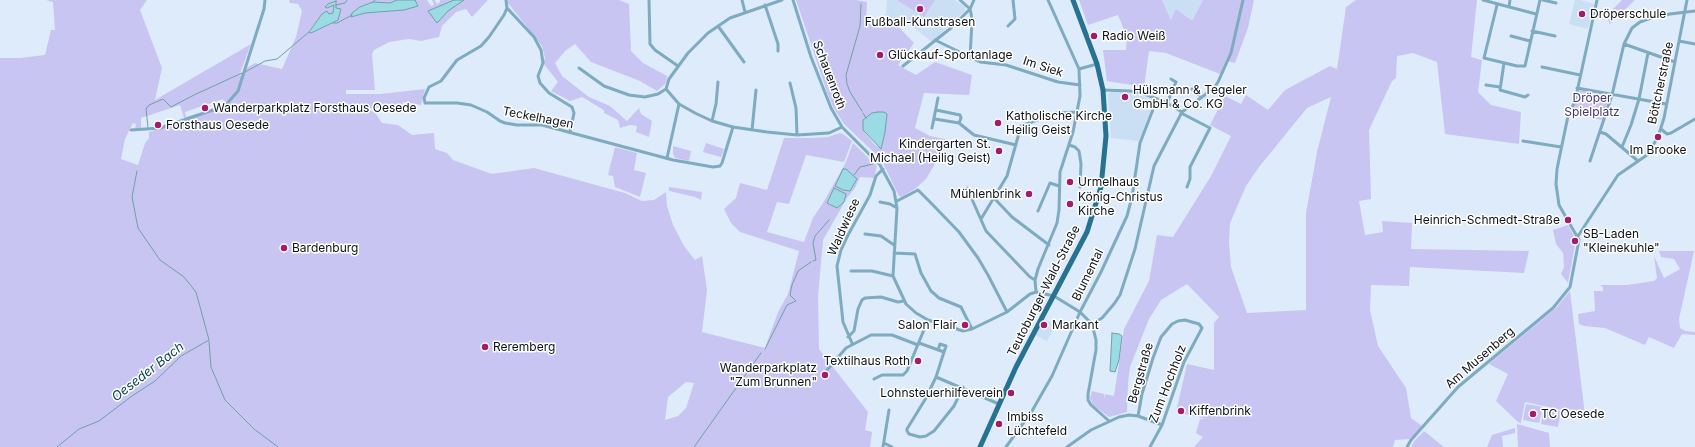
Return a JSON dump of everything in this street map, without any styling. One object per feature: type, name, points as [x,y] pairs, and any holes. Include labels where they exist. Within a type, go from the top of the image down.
[{"type":"main road","name":"Teutoburger-Wald-Straße","points":[[980,447],[1027,345],[1087,232],[1101,187],[1106,136],[1103,90],[1097,64],[1074,0]]},
{"type":"street","points":[[132,130],[160,128],[225,106],[238,91],[264,9],[265,0]]},
{"type":"street","points":[[506,0],[507,8],[539,44],[543,58],[543,63],[538,76],[540,83],[549,93],[572,107],[574,113],[570,132]]},
{"type":"street","points":[[649,0],[650,44],[678,66]]},
{"type":"street","points":[[742,0],[745,12]]},
{"type":"street","points":[[579,68],[604,86],[629,95],[645,97],[658,94],[666,89],[669,79],[696,43],[718,26],[745,12],[782,0]]},
{"type":"street","name":"Schauenroth","points":[[793,0],[825,96],[842,127],[883,169],[897,201]]},
{"type":"street","points":[[960,0],[970,11],[972,21],[970,58]]},
{"type":"street","points":[[903,66],[970,11],[974,0]]},
{"type":"street","points":[[1008,26],[1015,19],[1013,0]]},
{"type":"street","points":[[1036,292],[1035,280],[1041,259],[1049,245],[1058,223],[1060,172],[1073,132],[1080,85],[1079,69],[1048,0]]},
{"type":"street","points":[[1092,324],[1102,318],[1120,294],[1135,249],[1154,166],[1182,113],[1218,82],[1231,53],[1243,0]]},
{"type":"street","points":[[1483,0],[1497,5],[1536,14]]},
{"type":"street","points":[[1508,7],[1510,0]]},
{"type":"street","points":[[1497,5],[1484,58],[1525,66],[1536,14],[1541,0],[1556,3]]},
{"type":"street","points":[[1578,236],[1559,206],[1557,196],[1557,169],[1568,116],[1574,103],[1597,0]]},
{"type":"street","name":"Böttcherstraße","points":[[1578,236],[1618,174],[1647,155],[1661,129],[1687,0]]},
{"type":"street","points":[[765,5],[778,44],[778,51]]},
{"type":"street","name":"Teckelhagen","points":[[507,8],[489,38],[481,46],[457,60],[441,81],[429,87],[424,98],[425,103],[457,103],[471,105],[487,112],[494,118],[505,123],[517,125],[534,124],[667,158],[713,167],[720,166],[722,163],[733,126]]},
{"type":"street","points":[[1590,161],[1613,93],[1624,44],[1632,28],[1640,22],[1658,16],[1686,11],[1695,11]]},
{"type":"street","points":[[718,26],[744,62]]},
{"type":"street","points":[[1532,31],[1555,36]]},
{"type":"street","points":[[1510,36],[1530,40]]},
{"type":"street","name":"Im Siek","points":[[935,40],[980,62],[1006,65],[1064,84],[1080,85]]},
{"type":"street","points":[[1679,41],[1695,44]]},
{"type":"street","points":[[1624,44],[1675,62]]},
{"type":"street","points":[[1622,147],[1631,126],[1639,99],[1648,53]]},
{"type":"street","points":[[1504,63],[1500,90],[1506,93],[1525,97],[1528,95]]},
{"type":"street","points":[[1079,69],[1097,64]]},
{"type":"street","points":[[1542,67],[1580,75]]},
{"type":"street","points":[[1167,103],[1176,82],[1171,79]]},
{"type":"street","points":[[712,121],[716,104],[718,82]]},
{"type":"street","points":[[790,83],[796,108],[797,134]]},
{"type":"street","points":[[1486,85],[1500,87]]},
{"type":"street","points":[[1577,88],[1613,93],[1666,104]]},
{"type":"street","points":[[666,89],[679,104],[695,113],[712,121],[733,126],[752,130],[797,134],[829,133],[842,127]]},
{"type":"street","points":[[1192,89],[1202,97]]},
{"type":"street","points":[[752,130],[756,90]]},
{"type":"street","points":[[1103,90],[1142,93],[1167,103],[1210,128],[1190,167],[1190,179],[1186,187]]},
{"type":"street","points":[[932,128],[938,98]]},
{"type":"street","name":"Blumental","points":[[1006,447],[1032,411],[1052,376],[1080,312],[1101,272],[1127,216],[1132,197],[1140,143],[1157,99]]},
{"type":"street","points":[[667,158],[679,104]]},
{"type":"street","points":[[936,110],[960,115],[961,118],[959,124]]},
{"type":"street","points":[[981,219],[1007,176],[1022,126],[1056,113],[1077,112]]},
{"type":"street","points":[[935,119],[959,124],[974,135],[1016,143]]},
{"type":"street","points":[[1661,129],[1667,134],[1671,133],[1695,119]]},
{"type":"street","points":[[1600,132],[1606,134],[1638,161]]},
{"type":"street","points":[[1523,141],[1561,147]]},
{"type":"street","points":[[1069,145],[1075,147],[1079,151],[1080,187]]},
{"type":"street","name":"Waldwiese","points":[[852,344],[843,322],[837,266],[841,250],[848,235],[870,195],[876,176],[883,169]]},
{"type":"street","points":[[1038,211],[1050,183],[1059,186]]},
{"type":"street","points":[[967,188],[986,231],[1030,277],[1035,280]]},
{"type":"street","points":[[1007,312],[988,275],[970,247],[959,232],[932,204],[918,190],[897,201],[893,276],[904,301],[916,313],[928,320],[967,332],[1007,312],[1030,294],[1036,292],[1054,296],[1080,312],[1092,324],[1096,340],[1096,350],[1088,400],[1091,405],[1109,421]]},
{"type":"street","points":[[994,198],[1012,217],[1049,245]]},
{"type":"street","points":[[880,202],[890,204],[897,208]]},
{"type":"street","points":[[865,234],[881,236],[894,245]]},
{"type":"street","name":"Am Musenberg","points":[[1407,447],[1411,440],[1458,387],[1553,308],[1570,287],[1579,240],[1578,236]]},
{"type":"street","points":[[894,253],[915,254],[921,273],[931,291],[939,298],[961,307],[972,329]]},
{"type":"street","points":[[851,271],[872,271],[893,276]]},
{"type":"street","points":[[848,337],[854,331],[858,309],[862,300],[865,298],[881,296],[898,302],[904,301]]},
{"type":"street","points":[[874,379],[882,375],[905,374],[909,369],[928,320]]},
{"type":"street","name":"Bergstraße","points":[[1138,416],[1142,394],[1161,337],[1172,324],[1178,321],[1185,320],[1199,324],[1202,328]]},
{"type":"street","name":"Zum Hochholz","points":[[1150,447],[1162,425],[1184,362],[1202,328]]},
{"type":"street","points":[[827,370],[846,348],[871,335],[892,335],[944,352]]},
{"type":"street","points":[[938,350],[940,344],[946,346],[936,377],[926,398],[907,428],[909,434],[914,437],[926,436],[934,431],[946,419],[963,388]]},
{"type":"street","points":[[936,377],[999,404]]},
{"type":"street","points":[[883,447],[890,410]]},
{"type":"street","points":[[1067,447],[1082,435],[1109,421],[1129,415],[1138,416],[1162,425]]},
{"type":"street","points":[[884,443],[892,447]]},
{"type":"shaded area","points":[[397,0],[415,0],[418,6],[404,10],[365,13],[351,17],[352,13],[360,7],[373,2],[390,3]]},
{"type":"shaded area","points":[[454,0],[464,0],[448,11],[437,23],[428,11]]},
{"type":"shaded area","points":[[887,0],[955,0],[965,7],[965,11],[932,42],[907,22],[901,30],[886,14]]},
{"type":"shaded area","points":[[1162,0],[1203,0],[1192,21],[1171,20]]},
{"type":"shaded area","name":"Dröperschule","points":[[1575,0],[1581,0],[1594,4],[1588,29],[1569,24]]},
{"type":"shaded area","points":[[336,1],[336,8],[341,9],[338,20],[311,33],[309,32],[322,14],[327,11],[329,14],[333,13],[334,5],[327,8],[325,7]]},
{"type":"shaded area","points":[[1110,92],[1136,94],[1151,99],[1151,109],[1139,141],[1111,138],[1108,95]]},
{"type":"shaded area","points":[[884,112],[887,114],[881,149],[863,130],[863,120],[872,113]]},
{"type":"shaded area","points":[[843,169],[846,169],[857,179],[850,191],[843,190],[835,186]]},
{"type":"shaded area","points":[[834,188],[846,194],[844,202],[837,208],[827,203]]},
{"type":"shaded area","points":[[1044,319],[1056,325],[1047,341],[1035,335]]},
{"type":"shaded area","points":[[1112,333],[1122,336],[1119,360],[1115,372],[1110,371]]},
{"type":"green space","points":[[46,0],[147,0],[140,10],[162,68],[155,100],[251,44],[239,76],[248,67],[255,63],[282,69],[296,37],[302,11],[298,4],[290,3],[289,0],[397,0],[390,3],[373,2],[360,7],[352,13],[352,17],[365,13],[404,10],[418,6],[415,0],[427,0],[431,6],[434,5],[432,0],[435,0],[437,4],[440,0],[488,0],[472,17],[466,9],[456,12],[442,26],[439,37],[421,41],[409,39],[389,42],[374,50],[372,54],[375,90],[346,90],[346,94],[380,94],[425,89],[421,105],[403,102],[402,106],[384,105],[370,108],[370,110],[376,114],[382,123],[398,125],[412,135],[434,133],[435,149],[447,153],[453,160],[492,174],[534,168],[625,193],[642,201],[654,200],[666,192],[667,206],[673,225],[684,246],[695,260],[702,256],[707,290],[702,332],[765,348],[778,312],[788,294],[799,251],[740,232],[731,223],[724,209],[736,198],[740,183],[767,190],[784,138],[828,137],[840,133],[843,134],[852,141],[844,162],[806,155],[789,204],[777,202],[767,232],[804,242],[813,218],[845,164],[853,143],[877,166],[874,178],[860,177],[855,188],[847,198],[823,240],[818,297],[819,349],[868,412],[865,430],[872,432],[870,447],[0,447],[0,58],[20,58],[45,55],[51,30],[55,30],[53,2]],"holes":[[[333,2],[336,8],[341,9],[338,20],[311,33],[309,31],[322,14],[327,11],[329,14],[333,13],[334,5],[325,6]],[[223,99],[225,105],[186,117],[185,112]],[[180,105],[185,121],[149,132],[149,138],[145,143],[138,165],[121,159],[125,139],[133,123],[136,124],[135,129],[141,130],[141,118]],[[686,382],[694,383],[686,408],[678,416],[665,420],[668,397]]]},
{"type":"green space","points":[[508,0],[619,0],[629,4],[631,51],[643,63],[667,76],[666,83],[657,91],[640,81],[591,62],[575,44],[565,51],[555,63],[562,76],[589,97],[610,106],[627,121],[639,108],[641,114],[652,121],[649,137],[636,132],[637,126],[630,125],[620,128],[618,120],[604,113],[604,110],[582,97],[570,101],[551,91],[558,82],[543,63],[545,58],[542,46],[508,3]]},
{"type":"green space","points":[[796,0],[856,0],[867,2],[866,22],[885,23],[886,14],[914,43],[898,65],[916,75],[935,62],[972,75],[969,95],[924,93],[915,128],[930,136],[949,140],[926,179],[915,189],[901,197],[899,196],[881,159],[844,124],[833,107]],"holes":[[[864,132],[885,132],[881,149],[875,145]]]},
{"type":"green space","name":"Fußball-Kunstrasen","points":[[897,0],[935,0],[924,17]]},
{"type":"green space","points":[[1079,0],[1162,0],[1171,20],[1176,9],[1192,21],[1203,0],[1254,0],[1248,28],[1235,63],[1227,61],[1220,74],[1166,53],[1149,51],[1144,87],[1107,81],[1103,50],[1126,50],[1127,37],[1118,15],[1088,25]]},
{"type":"green space","points":[[1356,0],[1477,0],[1471,57],[1482,60],[1478,92],[1491,105],[1521,112],[1519,144],[1445,134],[1437,62],[1413,53],[1397,56],[1396,78],[1392,81],[1369,130],[1371,199],[1359,201],[1365,235],[1383,232],[1382,221],[1412,223],[1411,249],[1529,251],[1524,273],[1410,267],[1409,286],[1371,285],[1370,310],[1378,346],[1406,388],[1411,418],[1422,426],[1410,439],[1395,440],[1393,447],[1194,447],[1203,437],[1196,433],[1200,419],[1206,419],[1176,412],[1187,364],[1214,370],[1214,323],[1219,317],[1187,284],[1161,300],[1149,319],[1130,367],[1127,412],[1109,417],[1093,405],[1090,398],[1092,391],[1104,394],[1104,399],[1105,394],[1114,396],[1124,329],[1149,281],[1157,235],[1173,237],[1211,176],[1231,136],[1210,125],[1225,96],[1241,104],[1246,95],[1268,110],[1285,90],[1330,66],[1337,69],[1346,7]],"holes":[[[1331,97],[1317,152],[1306,213],[1306,310],[1247,313],[1231,267],[1229,243],[1230,223],[1246,186],[1259,167],[1307,108]]]},
{"type":"green space","points":[[1622,0],[1635,0],[1610,24],[1606,16]]},
{"type":"green space","name":"Dröper Spielplatz","points":[[1579,90],[1612,95],[1602,120],[1572,114]]},
{"type":"green space","points":[[706,143],[724,149],[721,157],[703,152]]},
{"type":"green space","points":[[673,146],[691,151],[689,161],[675,158],[673,154]]},
{"type":"green space","points":[[615,147],[637,153],[634,170],[646,173],[640,197],[615,187],[613,176],[608,175]]},
{"type":"green space","points":[[669,187],[702,192],[701,200],[695,197],[669,191]]},
{"type":"green space","points":[[1568,225],[1576,240],[1568,283],[1561,274],[1564,267],[1563,253],[1556,244],[1553,230]]},
{"type":"green space","points":[[1659,251],[1694,251],[1679,319],[1680,328],[1685,331],[1695,332],[1695,335],[1682,334],[1674,348],[1649,337],[1645,345],[1605,328],[1584,326],[1579,324],[1578,314],[1595,311],[1594,291],[1603,291],[1603,287],[1600,285],[1627,285],[1654,281],[1657,278],[1654,256],[1664,278],[1680,269],[1674,259],[1661,257]]},
{"type":"green space","points":[[1570,291],[1585,415],[1525,402],[1521,423],[1518,422],[1496,401],[1508,374],[1489,364],[1556,308]]},
{"type":"green space","name":"TC Oesede","points":[[1526,404],[1543,407],[1539,423],[1523,420]]},
{"type":"green space","points":[[1544,408],[1561,411],[1558,427],[1541,424]]},
{"type":"green space","points":[[1517,424],[1549,433],[1550,447],[1518,447]]},
{"type":"green space","points":[[1515,428],[1515,433],[1502,436],[1503,447],[1487,447],[1492,435]]},
{"type":"green space","points":[[1424,431],[1444,447],[1411,447],[1415,440]]},
{"type":"waterway","points":[[336,5],[345,3],[347,0]]},
{"type":"waterway","points":[[861,4],[860,26],[846,75],[850,92],[862,111]]},
{"type":"waterway","points":[[333,23],[337,23],[352,15]]},
{"type":"waterway","name":"Oeseder Bach","points":[[245,72],[265,61],[277,59],[309,32]]},
{"type":"waterway","name":"Oeseder Bach","points":[[148,127],[146,109],[149,105],[163,99],[171,107],[242,73]]},
{"type":"waterway","points":[[863,113],[866,118]]},
{"type":"waterway","points":[[854,175],[860,167],[873,164]]},
{"type":"waterway","name":"Oeseder Bach","points":[[57,447],[79,429],[99,421],[155,381],[181,356],[209,340],[196,292],[184,277],[160,260],[138,228],[132,197],[137,171]]},
{"type":"waterway","points":[[813,261],[816,260],[813,243],[815,236],[829,220]]},
{"type":"waterway","points":[[765,349],[787,305],[796,301],[790,295],[792,285],[798,271],[811,262]]},
{"type":"waterway","points":[[209,341],[211,367],[225,400],[254,429],[278,447]]},
{"type":"waterway","points":[[694,447],[761,353]]},
{"type":"place","name":"Fußball-Kunstrasen","points":[[920,9]]},
{"type":"place","name":"Dröperschule","points":[[1582,14]]},
{"type":"place","name":"Radio Weiß","points":[[1094,36]]},
{"type":"place","name":"Glückauf-Sportanlage","points":[[880,55]]},
{"type":"place","name":"Hülsmann & Tegeler GmbH & Co. KG","points":[[1125,97]]},
{"type":"place","name":"Wanderparkplatz Forsthaus Oesede","points":[[205,108]]},
{"type":"place","name":"Katholische Kirche Heilig Geist","points":[[998,123]]},
{"type":"place","name":"Forsthaus Oesede","points":[[158,125]]},
{"type":"place","name":"Im Brooke","points":[[1658,137]]},
{"type":"place","name":"Kindergarten St. Michael (Heilig Geist)","points":[[999,151]]},
{"type":"place","name":"Urmelhaus","points":[[1070,182]]},
{"type":"place","name":"Mühlenbrink","points":[[1029,194]]},
{"type":"place","name":"König-Christus Kirche","points":[[1070,204]]},
{"type":"place","name":"Heinrich-Schmedt-Straße","points":[[1568,220]]},
{"type":"place","name":"SB-Laden \"Kleinekuhle\"","points":[[1575,241]]},
{"type":"place","name":"Bardenburg","points":[[284,248]]},
{"type":"place","name":"Salon Flair","points":[[965,325]]},
{"type":"place","name":"Markant","points":[[1044,325]]},
{"type":"place","name":"Reremberg","points":[[485,347]]},
{"type":"place","name":"Textilhaus Roth","points":[[918,361]]},
{"type":"place","name":"Wanderparkplatz \"Zum Brunnen\"","points":[[825,375]]},
{"type":"place","name":"Lohnsteuerhilfeverein","points":[[1011,393]]},
{"type":"place","name":"Kiffenbrink","points":[[1181,411]]},
{"type":"place","name":"TC Oesede","points":[[1533,414]]},
{"type":"place","name":"Imbiss Lüchtefeld","points":[[999,424]]}]
